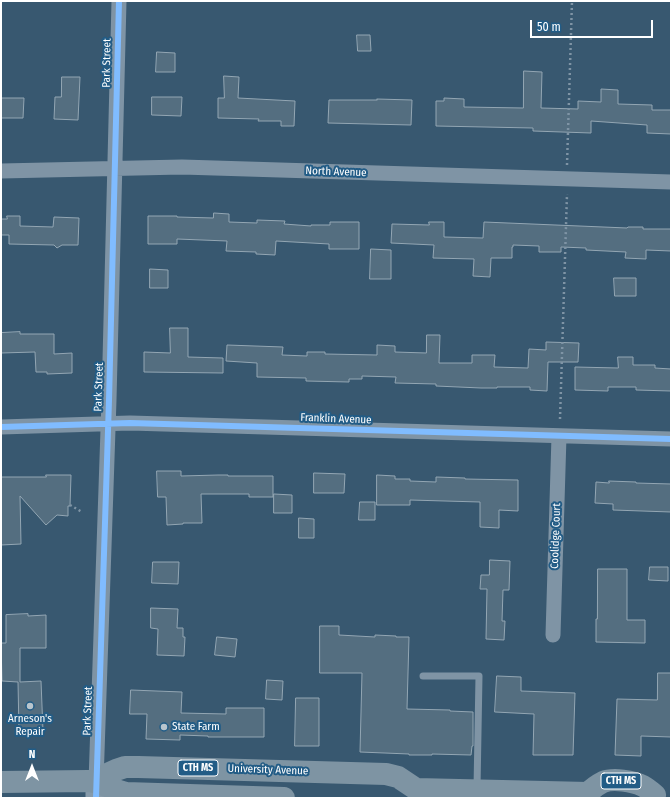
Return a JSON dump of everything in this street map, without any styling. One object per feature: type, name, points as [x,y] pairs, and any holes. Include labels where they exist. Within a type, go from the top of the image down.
[{"type":"main road","name":"University Avenue","points":[[96,790],[109,773],[120,768],[138,766],[386,774],[398,777],[422,794],[477,791],[590,796],[601,783],[612,780],[637,784],[646,788],[658,797]]},
{"type":"main road","points":[[1,782],[71,781],[96,790],[116,790],[126,793],[284,798]]},
{"type":"street","name":"Park Street","points":[[96,790],[108,424],[119,1]]},
{"type":"street","name":"North Avenue","points":[[1,171],[182,167],[671,182]]},
{"type":"street","name":"Franklin Avenue","points":[[1,427],[130,424],[671,439]]},
{"type":"street","name":"Coolidge Court","points":[[553,635],[559,436]]},
{"type":"lane","points":[[423,676],[479,676],[477,791]]},
{"type":"path","points":[[560,419],[572,1]]},
{"type":"path","points":[[70,505],[82,512]]},
{"type":"building","points":[[357,35],[370,35],[371,51],[358,51]]},
{"type":"building","points":[[157,52],[175,53],[175,72],[156,72]]},
{"type":"building","points":[[524,71],[542,72],[541,108],[578,109],[578,101],[601,102],[601,89],[618,90],[618,104],[652,105],[652,110],[671,110],[671,134],[647,133],[647,125],[591,121],[591,133],[533,131],[533,128],[436,126],[436,101],[444,101],[444,98],[464,99],[464,107],[523,108]]},
{"type":"building","points":[[224,76],[239,77],[238,98],[295,101],[294,126],[281,126],[281,121],[218,118],[218,98],[224,98]]},
{"type":"building","points":[[62,77],[80,77],[78,120],[54,119],[55,97],[61,97]]},
{"type":"building","points":[[152,97],[182,97],[181,116],[152,115]]},
{"type":"building","points":[[1,98],[24,98],[23,118],[1,118]]},
{"type":"building","points":[[329,100],[412,100],[411,125],[328,123]]},
{"type":"building","points":[[214,213],[229,214],[229,222],[257,223],[257,220],[285,221],[284,224],[311,226],[330,225],[330,222],[359,222],[359,249],[329,249],[329,244],[276,241],[275,255],[256,254],[256,252],[226,251],[227,241],[177,239],[177,244],[148,244],[148,216],[213,218]]},
{"type":"building","points":[[7,216],[20,216],[20,226],[53,227],[54,217],[79,218],[78,245],[62,245],[57,248],[54,245],[9,244],[9,235],[1,235],[1,219],[7,219]]},
{"type":"building","points":[[429,222],[444,222],[444,237],[483,238],[484,222],[671,229],[671,251],[646,250],[646,259],[625,258],[626,252],[561,247],[561,252],[539,252],[539,246],[513,245],[512,258],[491,258],[490,277],[473,276],[474,259],[433,258],[434,245],[391,243],[392,224],[429,225]]},
{"type":"building","points":[[371,249],[391,250],[391,279],[370,279]]},
{"type":"building","points":[[150,269],[168,270],[168,288],[150,288]]},
{"type":"building","points":[[614,278],[636,278],[636,296],[615,296]]},
{"type":"building","points":[[170,328],[188,328],[188,357],[223,358],[223,373],[144,372],[144,352],[170,353]]},
{"type":"building","points":[[20,332],[20,334],[54,334],[54,354],[72,353],[72,373],[47,374],[47,372],[36,372],[35,352],[1,353],[1,333]]},
{"type":"building","points":[[427,335],[440,335],[439,363],[472,363],[472,355],[495,355],[494,367],[528,368],[529,349],[546,350],[546,342],[579,343],[578,362],[548,362],[547,391],[530,390],[530,387],[481,388],[436,386],[436,384],[395,383],[396,377],[362,376],[362,379],[349,379],[349,382],[306,381],[306,378],[257,377],[257,363],[226,361],[227,345],[283,347],[282,355],[307,356],[307,352],[325,352],[325,354],[377,355],[377,345],[395,346],[395,352],[426,353]]},
{"type":"building","points":[[618,357],[633,357],[633,365],[655,365],[655,368],[671,369],[671,391],[636,390],[636,387],[608,387],[608,391],[575,390],[575,367],[618,368]]},
{"type":"building","points":[[157,471],[181,471],[181,476],[273,476],[273,497],[249,497],[249,494],[201,494],[202,523],[167,525],[166,497],[158,497]]},
{"type":"building","points":[[314,473],[345,474],[344,493],[314,493]]},
{"type":"building","points":[[46,475],[71,475],[70,506],[68,506],[68,516],[57,515],[46,525],[20,496],[21,544],[1,545],[1,477],[46,477]]},
{"type":"building","points":[[377,475],[395,476],[395,479],[410,479],[410,481],[436,482],[436,477],[518,480],[518,511],[499,510],[499,528],[480,527],[480,502],[410,500],[410,505],[377,505]]},
{"type":"building","points":[[609,481],[671,484],[671,512],[613,510],[613,504],[595,503],[596,482],[609,483]]},
{"type":"building","points":[[274,494],[292,495],[292,513],[274,513]]},
{"type":"building","points":[[360,502],[375,502],[375,520],[359,520]]},
{"type":"building","points":[[299,518],[314,519],[314,538],[299,538]]},
{"type":"building","points":[[490,560],[510,561],[509,590],[503,590],[502,621],[505,621],[504,640],[486,639],[487,589],[480,589],[481,575],[489,575]]},
{"type":"building","points":[[153,562],[179,562],[178,584],[152,583]]},
{"type":"building","points":[[650,567],[668,567],[668,581],[649,580]]},
{"type":"building","points":[[598,569],[627,569],[627,620],[645,620],[645,643],[596,642]]},
{"type":"building","points":[[151,608],[178,609],[177,628],[183,628],[183,637],[185,637],[184,656],[157,655],[158,629],[151,628]]},
{"type":"building","points":[[28,614],[28,616],[46,615],[46,648],[20,648],[20,682],[41,681],[43,731],[19,732],[18,682],[2,681],[1,643],[6,643],[6,615]]},
{"type":"building","points":[[320,626],[339,626],[339,635],[409,637],[407,709],[473,712],[473,746],[471,755],[409,755],[360,752],[362,673],[320,673]]},
{"type":"building","points":[[217,637],[237,639],[235,657],[215,655]]},
{"type":"building","points":[[658,673],[671,673],[671,737],[641,736],[641,756],[615,755],[617,699],[657,700]]},
{"type":"building","points":[[497,676],[521,677],[521,691],[575,693],[573,755],[533,755],[534,714],[495,712]]},
{"type":"building","points":[[267,680],[283,681],[282,700],[266,699]]},
{"type":"building","points":[[131,690],[182,692],[181,713],[226,714],[226,708],[264,708],[264,737],[208,737],[180,735],[180,740],[146,739],[147,714],[130,714]]},
{"type":"building","points":[[296,698],[319,698],[319,746],[295,746]]},
{"type":"cycle path","points":[[96,798],[109,400],[119,1]]},
{"type":"cycle path","points":[[1,427],[130,423],[671,439]]},
{"type":"place","name":"Arneson's Repair","points":[[30,706]]},
{"type":"place","name":"State Farm","points":[[164,727]]}]
